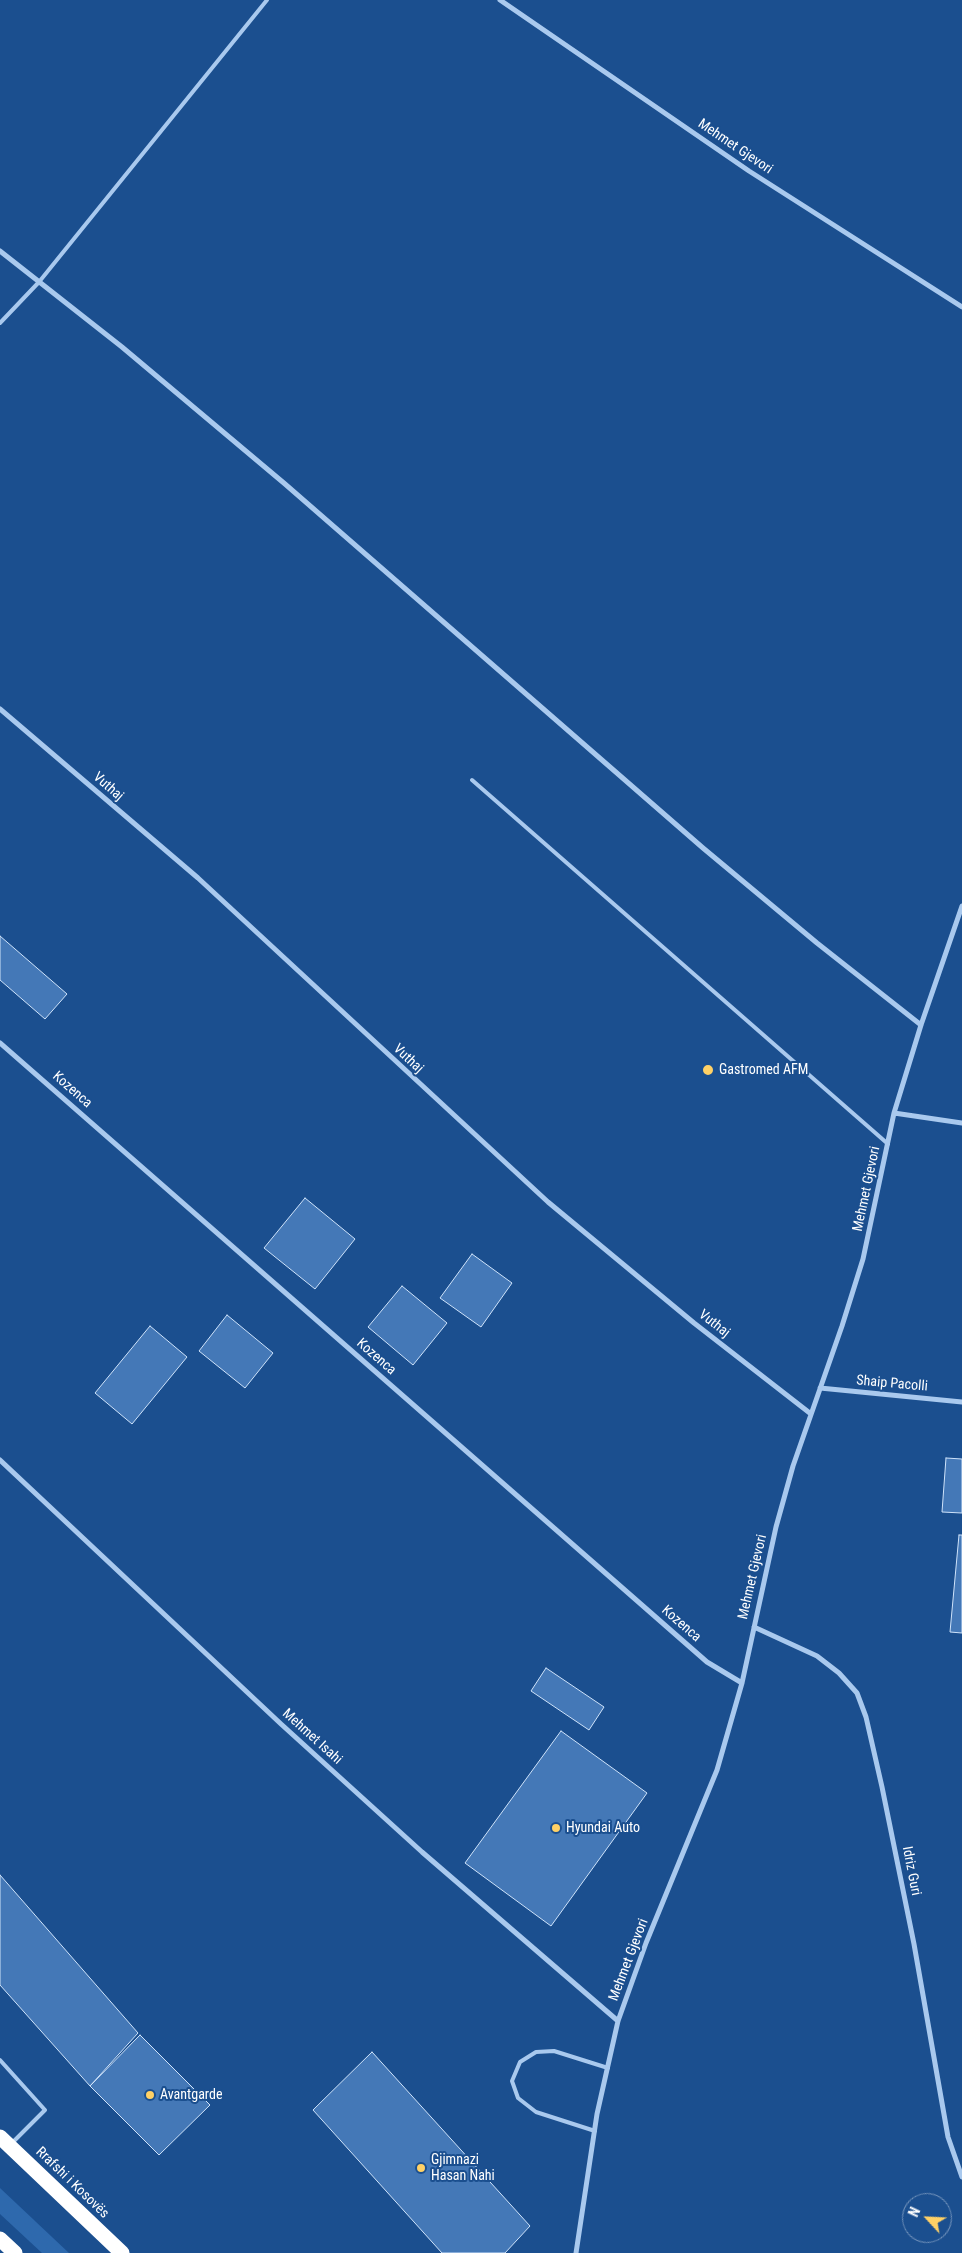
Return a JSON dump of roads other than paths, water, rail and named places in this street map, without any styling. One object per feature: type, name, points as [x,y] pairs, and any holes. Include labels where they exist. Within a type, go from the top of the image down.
[{"type":"highway","name":"Rrafshi i Kosovës","points":[[5,2142],[122,2253]]},
{"type":"highway","points":[[0,2239],[15,2253]]},
{"type":"street","name":"Mehmet Gjevori","points":[[500,0],[749,171],[962,307]]},
{"type":"street","points":[[0,251],[122,347],[286,484],[703,848],[817,943],[921,1025]]},
{"type":"street","name":"Vuthaj","points":[[0,709],[198,878],[548,1202],[694,1323],[811,1414]]},
{"type":"street","name":"Mehmet Gjevori","points":[[576,2253],[595,2131],[618,2021],[646,1943],[717,1770],[742,1684],[776,1527],[793,1466],[863,1259],[894,1113],[921,1025],[962,906]]},
{"type":"street","name":"Kozenca","points":[[0,1043],[707,1662],[742,1684]]},
{"type":"street","points":[[894,1113],[962,1123]]},
{"type":"street","name":"Shaip Pacolli","points":[[820,1388],[962,1402]]},
{"type":"street","name":"Mehmet Isahi","points":[[0,1460],[281,1724],[422,1852],[618,2021]]},
{"type":"street","name":"Idriz Guri","points":[[754,1627],[817,1656],[839,1673],[857,1693],[866,1717],[882,1787],[914,1944],[948,2137],[962,2177]]},
{"type":"lane","points":[[0,323],[39,282],[267,0]]},
{"type":"lane","points":[[472,780],[888,1144]]},
{"type":"lane","points":[[595,2131],[536,2112],[518,2098],[512,2081],[520,2062],[536,2052],[554,2051],[608,2068]]},
{"type":"lane","points":[[0,2060],[45,2110],[5,2142]]},
{"type":"place","name":"Gastromed AFM","points":[[708,1070]]},
{"type":"place","name":"Hyundai Auto","points":[[556,1828]]},
{"type":"place","name":"Avantgarde","points":[[150,2095]]},
{"type":"place","name":"Gjimnazi Hasan Nahi","points":[[421,2168]]}]
